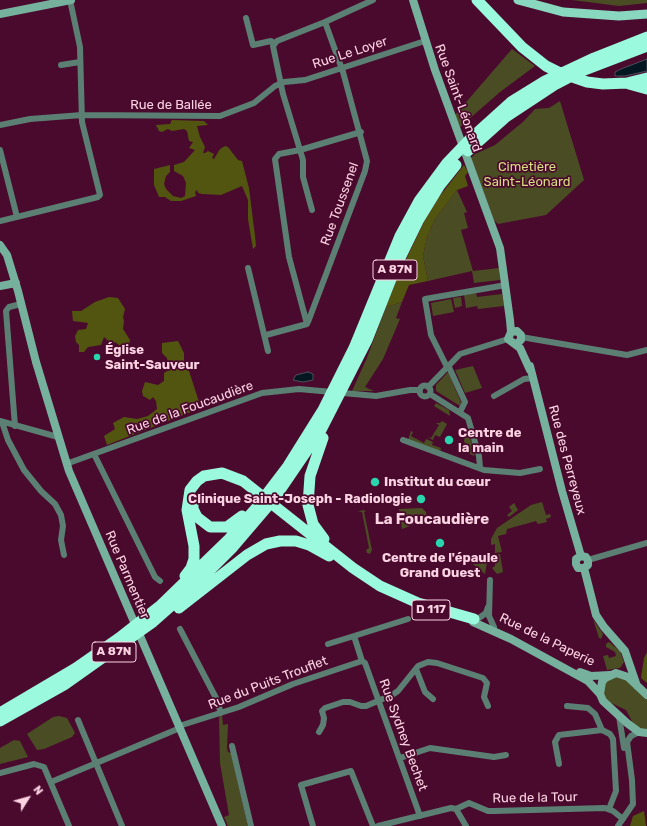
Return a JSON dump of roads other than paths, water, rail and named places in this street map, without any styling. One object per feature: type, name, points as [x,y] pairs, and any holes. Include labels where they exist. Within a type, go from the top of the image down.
[{"type":"highway","points":[[477,0],[522,47],[546,66],[587,82],[615,85],[647,78]]},
{"type":"highway","name":"A 87N","points":[[0,713],[76,668],[119,638],[161,605],[228,540],[267,494],[310,432],[340,393],[354,348],[406,226],[433,181],[511,102],[558,78],[647,37]]},
{"type":"highway","name":"A 87N","points":[[579,69],[647,46]]},
{"type":"highway","points":[[627,83],[647,89]]},
{"type":"highway","name":"A 87N","points":[[0,721],[41,700],[96,664],[153,622],[196,584],[233,547],[274,499],[321,430],[367,340],[397,264],[418,221],[460,154]]},
{"type":"highway","points":[[340,393],[315,455],[309,481],[308,505],[311,520],[317,531],[353,568]]},
{"type":"highway","points":[[248,486],[224,479],[207,481],[199,486],[195,493],[192,505],[195,514],[200,521],[210,527],[224,528],[233,524],[254,503],[310,432]]},
{"type":"highway","points":[[76,668],[155,604],[191,568],[194,551],[187,502],[190,490],[195,483],[207,475],[222,473],[235,476],[352,571],[391,593]]},
{"type":"highway","points":[[285,516],[353,568],[391,593]]},
{"type":"highway","points":[[96,664],[124,649],[252,551],[274,542],[290,541],[309,545],[327,555],[359,579],[383,594],[407,605],[425,608]]},
{"type":"highway","name":"D 117","points":[[391,593],[425,608],[473,621]]},
{"type":"highway","name":"D 117","points":[[391,593],[473,621]]},
{"type":"main road","points":[[518,0],[563,12],[619,16],[647,14]]},
{"type":"street","points":[[0,14],[71,0],[80,47],[82,122],[100,196],[0,221]]},
{"type":"street","points":[[312,210],[303,177],[303,160],[286,106],[273,50],[274,43],[280,39],[325,22],[373,0]]},
{"type":"street","name":"Rue Saint-Léonard","points":[[413,0],[425,41],[500,248],[511,334]]},
{"type":"street","points":[[246,18],[253,45],[271,41],[274,43]]},
{"type":"street","name":"Rue Toussenel","points":[[307,324],[367,166],[360,132],[341,67],[325,22]]},
{"type":"street","name":"Rue Le Loyer","points":[[281,84],[305,80],[341,67],[425,41]]},
{"type":"street","points":[[61,65],[80,62]]},
{"type":"street","name":"Rue de Ballée","points":[[0,125],[30,119],[82,115],[220,116],[254,103],[275,86],[281,84]]},
{"type":"street","points":[[266,336],[307,324],[289,257],[275,159],[279,154],[300,150],[360,132]]},
{"type":"street","points":[[0,150],[17,217]]},
{"type":"street","name":"Rue Parmentier","points":[[0,245],[7,255],[66,464],[222,826]]},
{"type":"street","name":"Rue Parmentier","points":[[0,249],[14,284]]},
{"type":"street","points":[[248,268],[255,302],[266,336],[268,351]]},
{"type":"street","points":[[0,286],[14,284]]},
{"type":"street","points":[[460,412],[465,402],[432,335],[425,299],[506,286]]},
{"type":"street","points":[[15,426],[6,311],[8,307],[20,304]]},
{"type":"street","points":[[519,341],[520,333],[511,334],[511,343],[519,341],[627,355],[647,350]]},
{"type":"street","name":"Rue de la Foucaudière","points":[[66,464],[262,393],[299,390],[376,396],[410,390],[420,390],[424,386],[428,386],[462,352],[511,334]]},
{"type":"street","name":"Rue des Perreyeux","points":[[519,341],[525,349],[561,490],[584,558],[576,559],[576,564],[579,568],[584,568],[598,619],[610,636],[624,649],[628,656],[637,686]]},
{"type":"street","points":[[494,396],[524,379],[533,378]]},
{"type":"street","points":[[428,386],[431,391],[430,394]]},
{"type":"street","name":"Rue de la Foucaudière","points":[[420,390],[423,397],[430,394],[468,418],[479,456],[480,468]]},
{"type":"street","points":[[1,421],[58,437]]},
{"type":"street","points":[[1,421],[8,440],[24,470],[41,491],[55,504],[61,515],[63,526],[61,540],[64,555]]},
{"type":"street","points":[[403,440],[480,468],[520,473],[540,469]]},
{"type":"street","points":[[94,454],[155,577],[160,581]]},
{"type":"street","points":[[584,558],[647,543]]},
{"type":"street","points":[[490,580],[489,616],[494,627]]},
{"type":"street","points":[[473,621],[486,613],[489,606]]},
{"type":"street","points":[[328,644],[408,620]]},
{"type":"street","name":"Rue de la Paperie","points":[[473,621],[494,627],[579,672],[591,676],[613,674]]},
{"type":"street","name":"D 117","points":[[473,621],[511,639],[588,681],[600,694]]},
{"type":"street","points":[[180,629],[216,698],[221,713]]},
{"type":"street","name":"Rue Sydney Bechet","points":[[354,636],[420,816]]},
{"type":"street","points":[[628,656],[625,668],[605,678],[602,682],[600,694],[603,701],[619,716],[644,734]]},
{"type":"street","name":"Rue du Puits Trouflet","points":[[51,782],[179,727],[262,698],[293,684],[363,661]]},
{"type":"street","points":[[319,732],[323,725],[324,718],[322,711],[325,708],[344,702],[350,702],[361,706],[395,694],[416,669],[425,663],[434,662],[483,678],[487,683],[484,697],[488,706]]},
{"type":"street","points":[[416,669],[425,692],[433,699]]},
{"type":"street","points":[[613,674],[628,677],[647,695]]},
{"type":"street","points":[[567,706],[588,708],[595,714],[602,730]]},
{"type":"street","points":[[619,716],[633,790]]},
{"type":"street","points":[[78,720],[122,826]]},
{"type":"street","points":[[559,764],[555,742],[559,735],[602,730],[610,734],[613,739],[616,791],[609,809],[623,819]]},
{"type":"street","points":[[618,826],[633,804],[633,790],[626,744],[629,738],[644,734]]},
{"type":"street","points":[[232,746],[251,826]]},
{"type":"street","points":[[400,758],[430,748],[494,757],[506,755]]},
{"type":"street","points":[[0,773],[37,764],[46,769],[70,826]]},
{"type":"street","points":[[313,826],[301,785],[351,771],[373,826]]},
{"type":"street","name":"Rue de la Tour","points":[[378,826],[451,808],[456,809],[469,803],[494,812],[609,809]]},
{"type":"street","points":[[456,809],[466,826]]},
{"type":"street","points":[[406,819],[407,826]]},
{"type":"water","points":[[647,59],[647,71],[625,76],[615,76],[615,72]]},
{"type":"water","points":[[308,372],[313,374],[313,380],[303,382],[293,380],[296,375]]},
{"type":"place","name":"Église Saint-Sauveur","points":[[97,357]]},
{"type":"place","name":"Centre de la main","points":[[449,440]]},
{"type":"place","name":"Institut du cœur","points":[[375,482]]},
{"type":"place","name":"Clinique Saint-Joseph - Radiologie","points":[[421,499]]},
{"type":"place","name":"Centre de l'épaule Grand Ouest","points":[[440,543]]},
{"type":"district","name":"La Foucaudière","points":[[432,520]]},
{"type":"park label","name":"Cimetière Saint-Léonard","points":[[527,174]]}]
